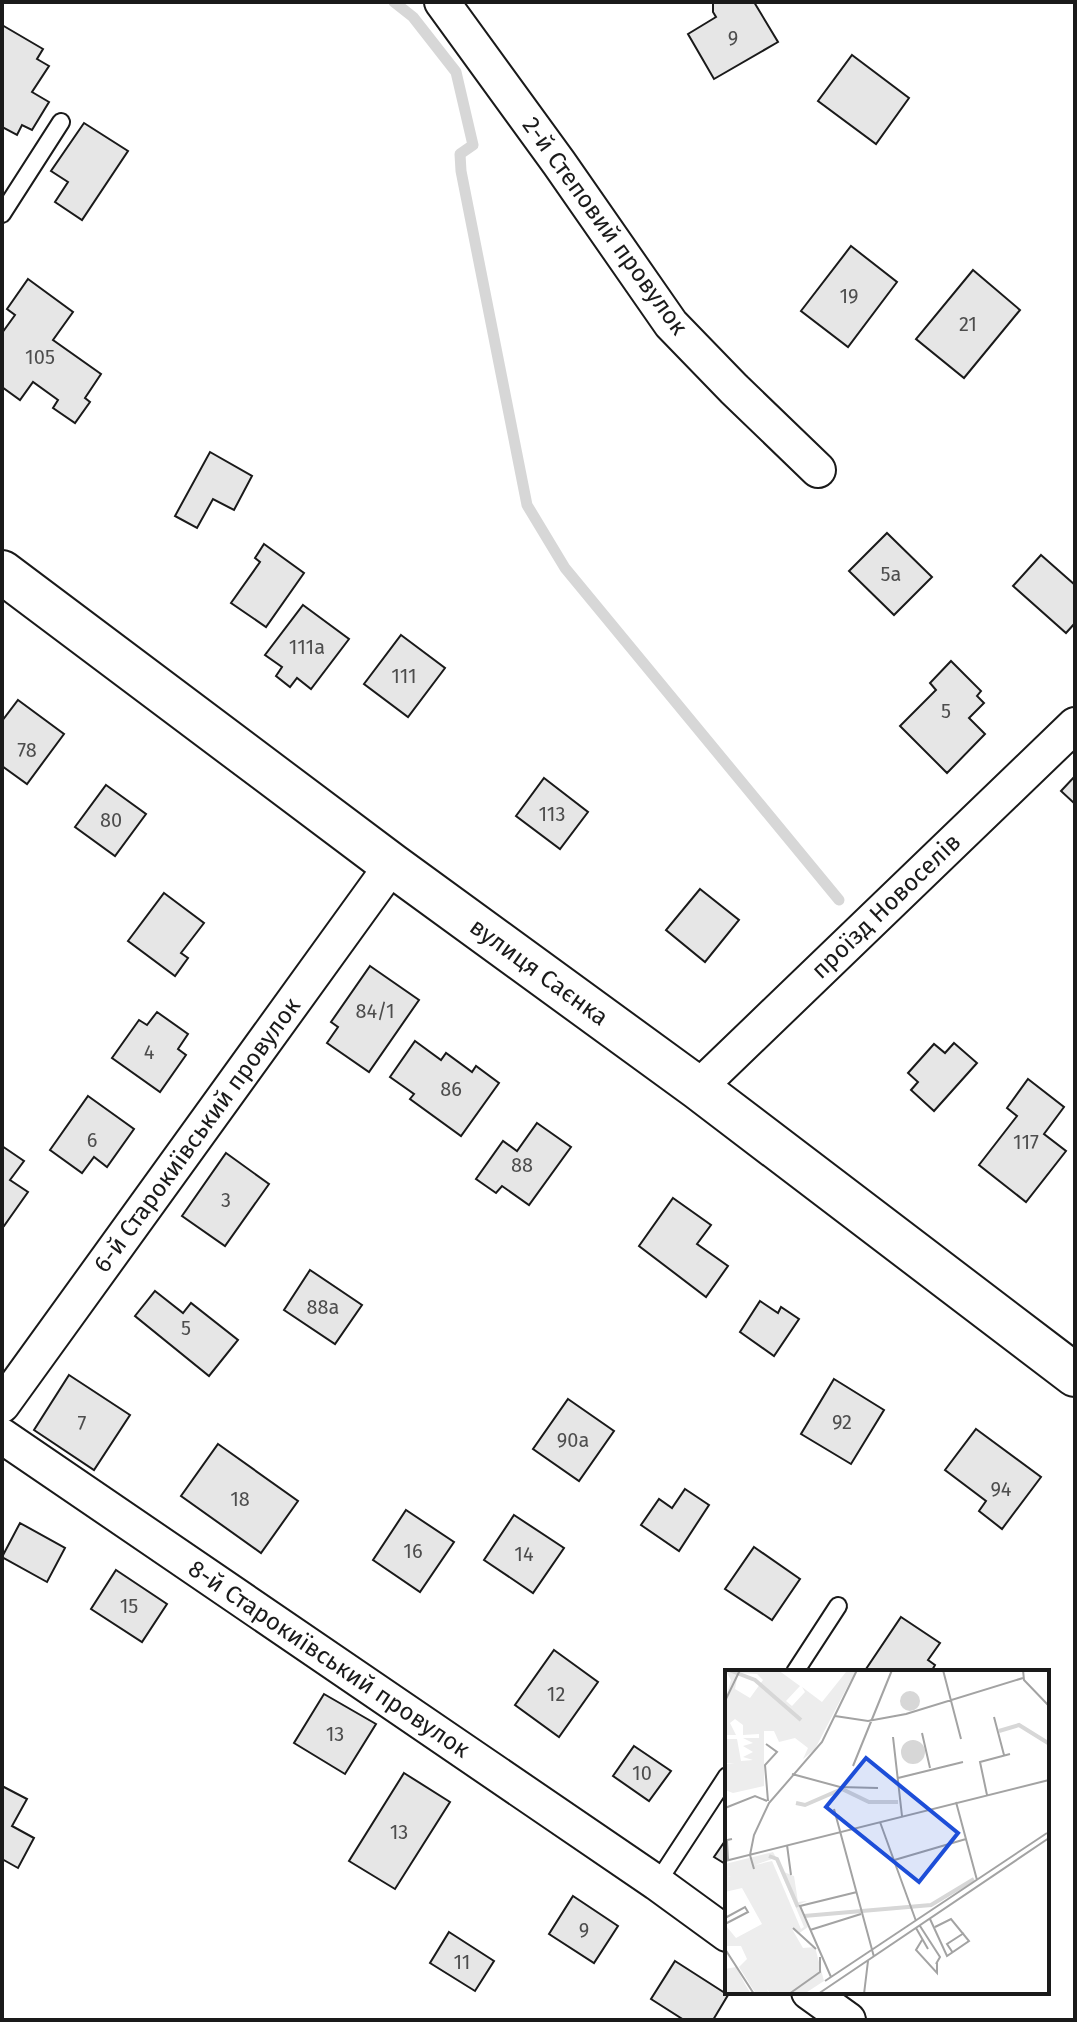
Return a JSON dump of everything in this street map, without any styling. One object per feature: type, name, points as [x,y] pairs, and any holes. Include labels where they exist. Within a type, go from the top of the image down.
[{"type":"street","name":"2-й Степовий провулок","points":[[442,2],[671,324],[818,470]]},
{"type":"street","name":"вулиця Саєнка","points":[[2,572],[392,865],[698,1088],[1075,1375]]},
{"type":"street","name":"проїзд Новоселів","points":[[698,1088],[1075,725]]},
{"type":"street","name":"6-й Старокиївський провулок","points":[[2,1405],[392,865]]},
{"type":"street","name":"8-й Старокиївський провулок","points":[[2,1436],[725,1933]]},
{"type":"street","points":[[812,1994],[848,2020]]},
{"type":"lane","points":[[2,214],[61,122]]},
{"type":"lane","points":[[796,1670],[838,1606]]},
{"type":"lane","points":[[657,1883],[725,1779]]},
{"type":"building","points":[[713,2],[754,2],[778,42],[714,79],[688,34],[716,17]]},
{"type":"building","points":[[2,25],[43,49],[37,59],[49,66],[32,92],[49,102],[32,130],[22,125],[17,135],[2,127]]},
{"type":"building","points":[[852,55],[909,98],[876,144],[818,101]]},
{"type":"building","points":[[84,123],[128,151],[82,220],[55,202],[68,182],[51,171]]},
{"type":"building","points":[[851,246],[897,282],[848,347],[801,311]]},
{"type":"building","points":[[973,270],[1020,310],[964,378],[916,339]]},
{"type":"building","points":[[28,279],[73,312],[53,340],[101,374],[85,398],[90,402],[75,423],[53,408],[58,400],[33,382],[20,400],[2,387],[2,333],[15,315],[7,309]]},
{"type":"building","points":[[210,452],[252,476],[234,510],[213,499],[197,528],[175,516]]},
{"type":"building","points":[[887,533],[932,577],[894,615],[849,571]]},
{"type":"building","points":[[264,544],[304,573],[266,627],[231,603],[260,562],[255,558]]},
{"type":"building","points":[[1041,555],[1075,585],[1075,623],[1066,633],[1013,586]]},
{"type":"building","points":[[303,605],[349,639],[311,689],[297,678],[290,687],[276,676],[282,667],[265,655]]},
{"type":"building","points":[[401,635],[445,668],[408,717],[364,684]]},
{"type":"building","points":[[951,661],[981,691],[977,696],[984,703],[969,718],[985,734],[947,773],[900,726],[936,690],[930,683]]},
{"type":"building","points":[[18,700],[64,734],[27,784],[2,766],[2,721]]},
{"type":"building","points":[[1075,776],[1075,804],[1061,791]]},
{"type":"building","points":[[544,778],[588,812],[560,849],[516,816]]},
{"type":"building","points":[[106,785],[146,814],[115,856],[75,827]]},
{"type":"building","points":[[700,889],[739,920],[705,962],[666,930]]},
{"type":"building","points":[[164,893],[204,923],[181,953],[188,958],[175,976],[128,941]]},
{"type":"building","points":[[370,966],[419,1000],[369,1072],[327,1043],[338,1027],[331,1022]]},
{"type":"building","points":[[157,1012],[188,1034],[178,1049],[186,1055],[160,1092],[112,1058],[139,1020],[147,1025]]},
{"type":"building","points":[[415,1041],[441,1060],[446,1053],[472,1072],[476,1066],[499,1083],[461,1136],[410,1099],[414,1094],[390,1077]]},
{"type":"building","points":[[954,1043],[977,1063],[934,1111],[911,1090],[918,1082],[908,1073],[934,1044],[945,1053]]},
{"type":"building","points":[[1028,1079],[1064,1107],[1044,1134],[1066,1151],[1026,1202],[979,1165],[1017,1116],[1007,1108]]},
{"type":"building","points":[[88,1096],[134,1129],[107,1167],[94,1157],[82,1173],[50,1150]]},
{"type":"building","points":[[537,1123],[571,1147],[529,1205],[502,1186],[496,1193],[476,1179],[503,1141],[517,1151]]},
{"type":"building","points":[[2,1146],[24,1161],[10,1180],[28,1192],[4,1226],[2,1225]]},
{"type":"building","points":[[226,1153],[269,1184],[225,1246],[182,1216]]},
{"type":"building","points":[[673,1198],[711,1225],[697,1244],[728,1266],[706,1297],[639,1246]]},
{"type":"building","points":[[310,1270],[362,1305],[335,1344],[284,1310]]},
{"type":"building","points":[[155,1291],[183,1313],[191,1303],[238,1340],[209,1376],[135,1316]]},
{"type":"building","points":[[760,1301],[778,1313],[781,1307],[799,1319],[774,1356],[740,1332]]},
{"type":"building","points":[[69,1375],[130,1415],[94,1470],[34,1430]]},
{"type":"building","points":[[834,1379],[884,1410],[851,1464],[801,1434]]},
{"type":"building","points":[[568,1399],[614,1431],[579,1481],[533,1449]]},
{"type":"building","points":[[976,1429],[1041,1477],[1002,1529],[979,1511],[986,1501],[945,1470]]},
{"type":"building","points":[[218,1444],[298,1501],[261,1553],[181,1496]]},
{"type":"building","points":[[685,1489],[709,1505],[679,1551],[641,1525],[659,1499],[672,1508]]},
{"type":"building","points":[[406,1510],[454,1542],[420,1592],[373,1560]]},
{"type":"building","points":[[514,1515],[564,1548],[533,1593],[484,1560]]},
{"type":"building","points":[[20,1523],[65,1548],[47,1582],[2,1557]]},
{"type":"building","points":[[754,1547],[800,1579],[772,1620],[725,1589]]},
{"type":"building","points":[[116,1570],[167,1604],[142,1642],[91,1609]]},
{"type":"building","points":[[901,1617],[940,1643],[928,1660],[935,1665],[932,1670],[865,1670]]},
{"type":"building","points":[[554,1650],[598,1682],[559,1737],[515,1705]]},
{"type":"building","points":[[324,1694],[376,1724],[345,1774],[294,1743]]},
{"type":"building","points":[[634,1746],[671,1771],[649,1801],[613,1776]]},
{"type":"building","points":[[404,1773],[450,1802],[395,1889],[349,1861]]},
{"type":"building","points":[[2,1786],[27,1799],[12,1826],[34,1838],[18,1868],[2,1859]]},
{"type":"building","points":[[725,1841],[725,1864],[714,1857]]},
{"type":"building","points":[[573,1896],[618,1926],[594,1963],[549,1934]]},
{"type":"building","points":[[449,1932],[494,1961],[475,1991],[430,1963]]},
{"type":"building","points":[[675,1961],[728,1995],[713,2020],[684,2020],[651,1999]]},
{"type":"waterway","points":[[394,2],[413,17],[456,72],[473,145],[460,154],[461,171],[527,505],[565,568],[839,900]]}]
